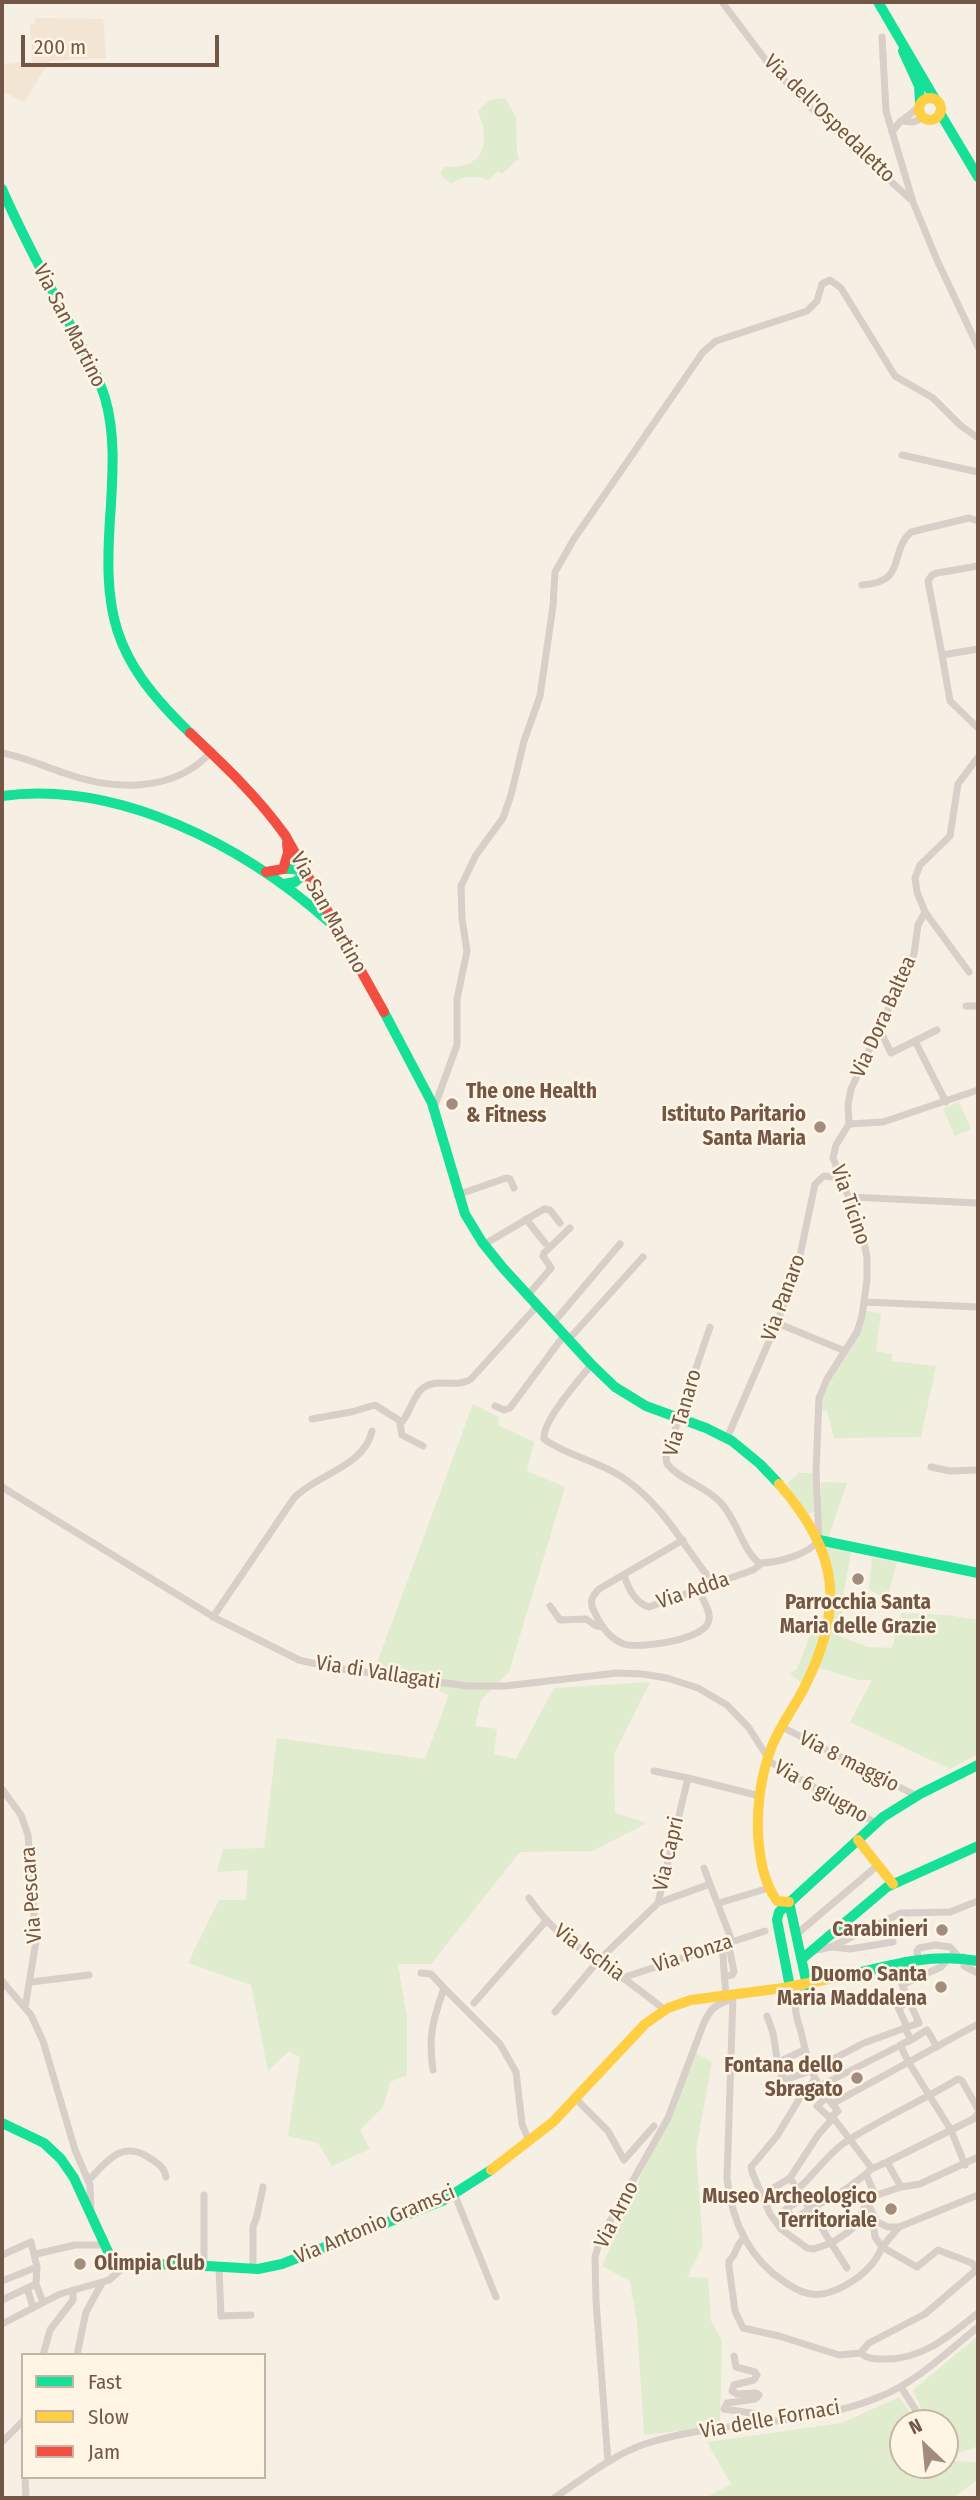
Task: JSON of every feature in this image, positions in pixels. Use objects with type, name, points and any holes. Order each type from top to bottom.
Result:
[{"type":"street","name":"Via dell'Ospedaletto","points":[[722,2],[768,63],[810,107],[913,202]]},
{"type":"street","points":[[878,2],[898,38],[919,86],[920,105],[926,119],[941,128],[978,177]]},
{"type":"street","points":[[882,37],[885,102],[913,202],[978,347]]},
{"type":"street","points":[[898,38],[941,107],[935,119],[901,121]]},
{"type":"street","points":[[892,132],[925,99],[935,99]]},
{"type":"street","points":[[940,113],[955,134],[963,154]]},
{"type":"street","name":"Via San Martino","points":[[2,189],[27,244],[92,363],[107,406],[112,467],[108,544],[112,616],[119,640],[136,672],[153,695],[240,780],[281,830],[411,1061],[444,1133],[457,1195],[467,1218],[485,1244],[537,1306],[610,1384],[628,1397],[727,1438],[783,1489],[819,1540],[830,1577],[830,1610],[817,1660],[767,1759],[760,1796],[759,1845],[769,1888]]},
{"type":"street","points":[[434,1108],[457,1045],[457,999],[467,951],[461,886],[475,855],[503,818],[511,795],[540,696],[555,572],[574,539],[704,352],[716,341],[807,311],[817,301],[822,284],[830,280],[841,288],[895,376],[928,394],[960,425],[978,438]]},
{"type":"street","points":[[902,455],[978,472]]},
{"type":"street","points":[[862,585],[873,585],[888,578],[898,562],[903,543],[911,532],[969,518],[978,521]]},
{"type":"street","points":[[978,566],[937,573],[928,581],[950,701],[978,728]]},
{"type":"street","points":[[942,655],[978,649]]},
{"type":"street","points":[[2,753],[86,780],[140,784],[177,778],[198,765],[212,751]]},
{"type":"street","points":[[969,972],[925,912],[915,884],[916,871],[925,858],[950,836],[958,784],[978,757]]},
{"type":"street","points":[[2,796],[52,793],[99,799],[171,824],[218,846],[284,884],[336,929]]},
{"type":"street","points":[[281,830],[288,853],[283,869]]},
{"type":"street","points":[[265,872],[296,869],[306,873]]},
{"type":"street","points":[[284,884],[295,881],[306,873]]},
{"type":"street","name":"Via Dora Baltea","points":[[849,1124],[848,1105],[851,1090],[914,954],[918,925],[925,912]]},
{"type":"street","points":[[966,1006],[978,1006]]},
{"type":"street","points":[[880,1030],[891,1053],[937,1030]]},
{"type":"street","points":[[915,1041],[946,1102]]},
{"type":"street","points":[[849,1124],[883,1122],[978,1090]]},
{"type":"street","name":"Via Ticino","points":[[819,1540],[819,1398],[822,1386],[855,1338],[865,1302],[867,1280],[866,1250],[859,1222],[835,1168],[833,1155],[849,1124]]},
{"type":"street","name":"Via Panaro","points":[[727,1438],[777,1323],[800,1257],[816,1182],[824,1176],[833,1177],[843,1183]]},
{"type":"street","points":[[457,1195],[505,1178],[510,1179],[514,1188]]},
{"type":"street","points":[[850,1197],[978,1203]]},
{"type":"street","points":[[485,1244],[546,1208],[560,1223]]},
{"type":"street","points":[[526,1219],[545,1243]]},
{"type":"street","points":[[528,1295],[551,1268],[543,1256],[544,1253],[570,1228]]},
{"type":"street","points":[[554,1322],[620,1244]]},
{"type":"street","points":[[495,1406],[504,1410],[510,1408],[567,1337],[643,1257]]},
{"type":"street","points":[[865,1302],[978,1307]]},
{"type":"street","points":[[394,1432],[417,1394],[436,1382],[464,1383],[471,1379],[537,1306]]},
{"type":"street","points":[[777,1323],[845,1351]]},
{"type":"street","name":"Via Tanaro","points":[[710,1327],[666,1457],[667,1464],[721,1502],[753,1557],[761,1564]]},
{"type":"street","points":[[591,1365],[545,1430],[544,1439],[628,1481],[668,1519],[714,1584]]},
{"type":"street","points":[[312,1419],[375,1405],[401,1423]]},
{"type":"street","points":[[401,1423],[402,1435],[424,1446]]},
{"type":"street","points":[[213,1617],[294,1498],[360,1454],[369,1442],[372,1431]]},
{"type":"street","points":[[931,1467],[953,1471],[978,1470]]},
{"type":"street","name":"Via di Vallagati","points":[[2,1487],[213,1617],[280,1652],[307,1662],[445,1684],[497,1687],[624,1673],[667,1678],[698,1688],[727,1705],[749,1728],[767,1759]]},
{"type":"street","name":"Via Adda","points":[[683,1540],[624,1575],[635,1597],[646,1607],[653,1607],[753,1570],[761,1564]]},
{"type":"street","points":[[761,1564],[804,1552],[819,1540],[978,1573]]},
{"type":"street","points":[[624,1575],[599,1589],[592,1597],[592,1608],[603,1627],[616,1640],[637,1646],[654,1645],[694,1635],[703,1630],[709,1621],[709,1613],[698,1590]]},
{"type":"street","points":[[550,1606],[560,1620],[587,1619],[596,1626],[603,1627]]},
{"type":"street","name":"Via 8 maggio","points":[[782,1727],[917,1796]]},
{"type":"street","name":"Via 6 giugno","points":[[767,1759],[876,1823]]},
{"type":"street","points":[[790,1987],[776,1927],[778,1913],[876,1823],[917,1796],[978,1765]]},
{"type":"street","points":[[654,1771],[760,1796]]},
{"type":"street","name":"Via Capri","points":[[658,1903],[688,1778]]},
{"type":"street","name":"Via Pescara","points":[[2,1789],[19,1811],[27,1831],[36,1936],[25,2008]]},
{"type":"street","points":[[858,1840],[893,1884]]},
{"type":"street","points":[[807,1955],[865,1904],[893,1884],[978,1846]]},
{"type":"street","points":[[798,1933],[878,1865]]},
{"type":"street","points":[[704,1868],[719,1903],[727,1942],[726,1976],[730,1996],[732,2092],[727,2179],[730,2199],[744,2238],[763,2265],[794,2289],[821,2296],[835,2292],[863,2274],[877,2259],[881,2247],[899,2227],[978,2195]]},
{"type":"street","points":[[555,2012],[598,1961],[658,1903],[710,1884]]},
{"type":"street","points":[[719,1903],[769,1888],[777,1901],[789,1902]]},
{"type":"street","name":"Via Ischia","points":[[529,1898],[546,1921],[569,1942],[665,2010]]},
{"type":"street","points":[[807,1955],[831,1947],[893,1916],[906,1913],[946,1913],[978,1901]]},
{"type":"street","points":[[762,2195],[790,2178],[818,2135],[838,2111],[810,2071],[804,2050],[795,2007],[797,1999],[804,1994],[807,1955],[789,1902]]},
{"type":"street","name":"Via Ischia","points":[[474,2003],[546,1921]]},
{"type":"street","name":"Via Ponza","points":[[622,1978],[765,1931]]},
{"type":"street","points":[[831,1947],[850,1949],[893,1942]]},
{"type":"street","points":[[957,1956],[964,1966],[978,1973]]},
{"type":"street","points":[[909,2001],[902,1985],[941,1967],[957,1956],[978,1961]]},
{"type":"street","name":"Via Antonio Gramsci","points":[[125,2266],[173,2264],[253,2269],[282,2264],[444,2200],[500,2164],[553,2122],[639,2028],[665,2010],[688,2001],[730,1996],[753,1997],[918,1960],[957,1956]]},
{"type":"street","points":[[421,1973],[430,1974],[500,2044],[516,2072],[522,2124],[529,2141]]},
{"type":"street","points":[[31,1982],[89,1975]]},
{"type":"street","points":[[2,1981],[34,2021],[43,2041],[75,2150],[88,2180],[91,2218]]},
{"type":"street","points":[[433,2070],[432,2022],[444,1988]]},
{"type":"street","name":"Via Arno","points":[[608,2462],[596,2301],[596,2257],[600,2239],[668,2118],[703,2025],[711,2011],[717,2005],[727,2003],[730,1996]]},
{"type":"street","points":[[767,2016],[773,2033],[779,2071],[785,2080],[810,2071],[864,2043],[905,2028],[911,2040]]},
{"type":"street","points":[[875,2195],[869,2170],[851,2139],[848,2139],[833,2117],[830,2118],[817,2106],[909,2063],[978,2024]]},
{"type":"street","points":[[937,2047],[928,2031],[818,2083],[801,2096],[777,2136],[751,2167],[755,2182],[770,2214],[784,2231],[807,2248],[814,2249],[832,2245],[851,2231],[860,2220],[867,2202],[875,2195],[920,2184],[978,2158]]},
{"type":"street","points":[[898,2046],[951,2130],[965,2165]]},
{"type":"street","points":[[779,2062],[804,2050]]},
{"type":"street","points":[[784,2231],[795,2223],[803,2212],[838,2194],[869,2170],[975,2118],[978,2111],[962,2081],[958,2079],[872,2124],[835,2151],[813,2177],[798,2189]]},
{"type":"street","points":[[575,2098],[608,2131],[624,2160],[653,2126]]},
{"type":"street","points":[[2,2123],[44,2143],[61,2159],[74,2178],[110,2256],[125,2266],[109,2280],[43,2302],[2,2324]]},
{"type":"street","points":[[88,2180],[110,2158],[124,2151],[136,2150],[160,2164],[166,2177]]},
{"type":"street","points":[[887,2162],[901,2187]]},
{"type":"street","points":[[790,2178],[847,2269]]},
{"type":"street","points":[[253,2269],[253,2227],[263,2187]]},
{"type":"street","points":[[454,2193],[496,2297]]},
{"type":"street","points":[[204,2195],[204,2266]]},
{"type":"street","points":[[795,2220],[786,2209],[802,2199]]},
{"type":"street","points":[[860,2353],[869,2343],[925,2314],[974,2272],[976,2267],[938,2250],[917,2267],[881,2247],[875,2237],[867,2202]]},
{"type":"street","points":[[872,2215],[881,2225],[899,2227]]},
{"type":"street","points":[[744,2238],[729,2261],[735,2311],[743,2328],[839,2355],[860,2353],[868,2358],[901,2359],[929,2350],[978,2313]]},
{"type":"street","points":[[2,2255],[31,2242],[36,2254],[36,2284],[43,2302]]},
{"type":"street","points":[[36,2254],[75,2245],[104,2245]]},
{"type":"street","points":[[2,2281],[37,2267]]},
{"type":"street","points":[[219,2267],[221,2316],[251,2315]]},
{"type":"street","points":[[77,2353],[86,2312],[102,2282]]},
{"type":"street","points":[[2,2300],[36,2284]]},
{"type":"street","points":[[27,2288],[33,2307]]},
{"type":"street","points":[[44,2353],[54,2323],[73,2300],[74,2290]]},
{"type":"street","name":"Via delle Fornaci","points":[[554,2498],[608,2462],[636,2447],[658,2440],[844,2409],[872,2400],[901,2387],[978,2327]]},
{"type":"street","points":[[734,2356],[736,2367],[757,2375],[755,2380],[734,2385],[733,2393],[759,2395],[755,2399],[726,2404],[724,2409],[758,2414],[765,2423]]},
{"type":"street","points":[[901,2387],[915,2409]]},
{"type":"street","points":[[2,2442],[21,2423]]},
{"type":"street","points":[[25,2479],[26,2498]]},
{"type":"shaded area","points":[[35,18],[103,19],[106,58],[50,61],[24,102],[2,91],[2,64],[32,62],[30,24],[35,24]]},
{"type":"green space","points":[[505,98],[516,117],[519,158],[502,174],[498,171],[489,180],[470,177],[451,184],[440,174],[444,167],[470,163],[480,154],[483,146],[483,127],[478,111],[490,100]]},
{"type":"green space","points":[[959,1102],[971,1129],[955,1136],[943,1109]]},
{"type":"green space","points":[[865,1311],[881,1313],[876,1351],[892,1354],[892,1361],[936,1366],[921,1437],[834,1438],[827,1411],[818,1409],[823,1385]]},
{"type":"green space","points":[[473,1404],[499,1417],[498,1425],[534,1442],[527,1471],[565,1487],[509,1672],[481,1700],[475,1726],[497,1729],[494,1754],[516,1759],[554,1688],[650,1682],[614,1754],[615,1813],[647,1823],[592,1851],[520,1852],[431,1964],[398,1964],[407,2018],[407,2075],[390,2082],[383,2107],[360,2130],[370,2149],[332,2166],[318,2143],[288,2136],[300,2057],[289,2051],[268,2071],[251,1985],[188,1963],[219,1900],[246,1900],[248,1870],[217,1872],[223,1849],[264,1848],[277,1738],[425,1759],[449,1695],[377,1663]]},
{"type":"green space","points":[[798,1473],[814,1473],[816,1511],[808,1514],[787,1484]]},
{"type":"green space","points":[[821,1482],[847,1483],[828,1538],[851,1552],[843,1596],[841,1637],[868,1647],[892,1648],[901,1613],[948,1615],[978,1620],[978,1754],[950,1769],[850,1722],[872,1680],[859,1680],[817,1667],[833,1583],[821,1536]]},
{"type":"green space","points":[[872,1558],[897,1562],[887,1599],[869,1589]]},
{"type":"green space","points":[[816,1620],[823,1625],[816,1658],[803,1684],[790,1674],[797,1669]]},
{"type":"green space","points":[[694,2052],[712,2062],[696,2150],[703,2245],[687,2277],[708,2278],[711,2321],[722,2341],[720,2426],[644,2435],[637,2323],[630,2281],[602,2266]]},
{"type":"green space","points":[[978,2336],[978,2446],[959,2453],[959,2409],[922,2409],[913,2390]]},
{"type":"green space","points":[[899,2397],[908,2409],[889,2409],[889,2479],[959,2479],[959,2461],[978,2462],[978,2479],[953,2498],[705,2498],[731,2484],[707,2442],[842,2423]]},
{"type":"traffic: fast","points":[[878,2],[935,99]]},
{"type":"traffic: fast","points":[[903,51],[919,86],[920,103]]},
{"type":"traffic: fast","points":[[940,113],[978,177]]},
{"type":"traffic: fast","points":[[2,189],[105,398],[112,451],[109,574],[111,603],[117,630],[127,655],[142,680],[190,733]]},
{"type":"traffic: fast","points":[[2,796],[46,794],[90,798],[177,824],[219,844],[258,868],[295,893],[328,921]]},
{"type":"traffic: fast","points":[[283,869],[306,873],[295,882],[284,884]]},
{"type":"traffic: fast","points":[[384,1012],[432,1103],[465,1214],[482,1242],[503,1268],[615,1387],[646,1406],[706,1428],[732,1441],[779,1484]]},
{"type":"traffic: fast","points":[[819,1540],[978,1573]]},
{"type":"traffic: fast","points":[[790,1987],[777,1920],[779,1912],[883,1817],[920,1794],[978,1765]]},
{"type":"traffic: fast","points":[[803,1958],[887,1887],[978,1846]]},
{"type":"traffic: fast","points":[[789,1902],[807,1985]]},
{"type":"traffic: fast","points":[[849,1975],[929,1959],[978,1961]]},
{"type":"traffic: fast","points":[[2,2123],[44,2143],[61,2159],[74,2178],[110,2256],[125,2266],[173,2264],[258,2269],[282,2264],[444,2200],[491,2170]]},
{"type":"traffic: slow","points":[[930,98],[938,101],[941,109],[938,117],[930,120],[922,117],[919,109],[922,101],[930,98]]},
{"type":"traffic: slow","points":[[779,1484],[814,1534],[830,1582],[826,1633],[803,1690],[772,1746],[765,1767],[758,1812],[760,1853],[768,1886],[777,1901],[789,1902]]},
{"type":"traffic: slow","points":[[858,1840],[893,1884]]},
{"type":"traffic: slow","points":[[491,2170],[553,2122],[645,2024],[668,2008],[691,2000],[783,1988],[849,1975]]},
{"type":"traffic: jam","points":[[190,733],[252,794],[285,835],[384,1012]]},
{"type":"traffic: jam","points":[[266,872],[283,869],[288,853],[287,843]]},
{"type":"place","name":"The one Health & Fitness","points":[[452,1104]]},
{"type":"place","name":"Istituto Paritario Santa Maria","points":[[820,1127]]},
{"type":"place","name":"Parrocchia Santa Maria delle Grazie","points":[[858,1579]]},
{"type":"place","name":"Carabinieri","points":[[942,1930]]},
{"type":"place","name":"Duomo Santa Maria Maddalena","points":[[941,1987]]},
{"type":"place","name":"Fontana dello Sbragato","points":[[857,2078]]},
{"type":"place","name":"Museo Archeologico Territoriale","points":[[891,2209]]},
{"type":"place","name":"Olimpia Club","points":[[80,2264]]}]
